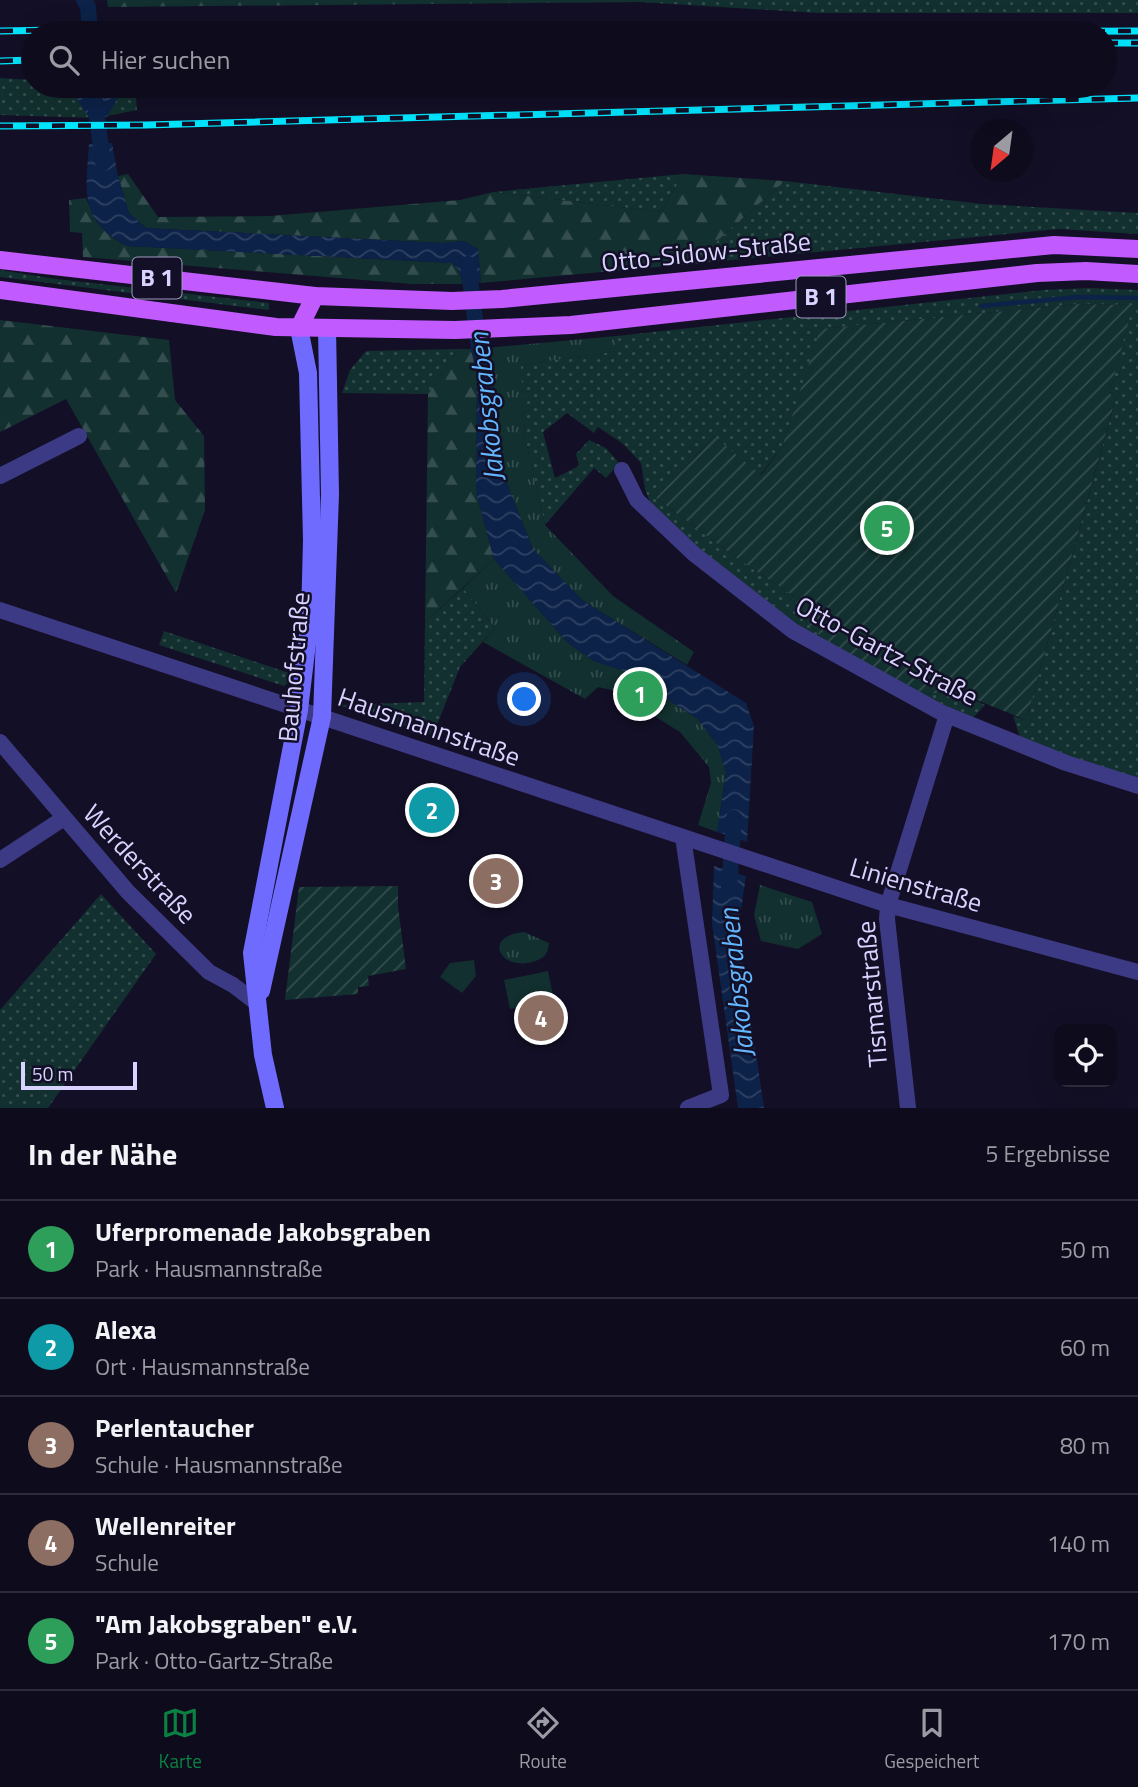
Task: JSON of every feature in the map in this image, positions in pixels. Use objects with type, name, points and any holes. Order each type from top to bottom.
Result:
[{"type":"main road","name":"Otto-Sidow-Straße","points":[[315,296],[452,301],[502,299],[1054,245],[1138,249]]},
{"type":"main road","name":"B 1","points":[[0,260],[315,296]]},
{"type":"main road","name":"B 1","points":[[0,290],[299,328],[455,330],[505,329],[639,317],[1037,273],[1086,271],[1138,274]]},
{"type":"main road","points":[[299,328],[315,296]]},
{"type":"main road","points":[[315,296],[327,328]]},
{"type":"street","name":"Bauhofstraße","points":[[275,1108],[263,1055],[252,953],[299,710],[310,618],[312,540],[308,373],[299,328]]},
{"type":"street","name":"Bauhofstraße","points":[[258,1004],[322,717],[330,494],[327,328]]},
{"type":"street","points":[[0,476],[79,436]]},
{"type":"street","name":"Otto-Gartz-Straße","points":[[622,470],[637,500],[694,554],[780,622],[895,689],[947,715],[1066,763],[1138,786]]},
{"type":"street","name":"Hausmannstraße","points":[[0,610],[682,837]]},
{"type":"street","name":"Tismarstraße","points":[[908,1108],[887,919],[888,905],[947,715]]},
{"type":"street","name":"Werderstraße","points":[[0,742],[128,892],[209,972],[233,985],[258,1004]]},
{"type":"street","points":[[0,860],[64,818]]},
{"type":"street","points":[[682,837],[721,1095],[688,1108]]},
{"type":"street","name":"Linienstraße","points":[[682,837],[888,905],[1138,972]]},
{"type":"green space","points":[[107,0],[639,0],[639,2],[108,7]]},
{"type":"green space","points":[[639,0],[1138,0],[1138,13],[818,13]]},
{"type":"green space","points":[[0,78],[21,79],[21,98],[136,98],[137,110],[97,118],[0,115]]},
{"type":"green space","points":[[128,174],[158,217],[270,216],[460,200],[493,192],[662,212],[683,174],[785,181],[691,264],[481,283],[478,249],[464,241],[442,243],[146,228],[129,213],[118,176]]},
{"type":"green space","points":[[683,174],[662,212],[493,192]]},
{"type":"green space","points":[[785,181],[982,204],[1138,213],[1138,234],[1059,229],[691,264]]},
{"type":"green space","points":[[86,198],[101,227],[111,237],[127,246],[452,263],[458,269],[463,284],[412,284],[83,257],[82,233],[70,232],[69,200]]},
{"type":"green space","points":[[0,270],[56,279],[269,303],[269,310],[0,277]]},
{"type":"green space","points":[[1043,290],[1138,290],[1138,779],[1098,767],[1020,737],[1013,716],[1026,720],[1116,398],[1109,395],[1132,305],[1077,304],[821,329],[782,447],[760,475],[714,436],[656,498],[735,557],[792,595],[802,618],[827,642],[922,694],[957,692],[985,705],[971,720],[899,686],[831,649],[790,622],[698,549],[651,505],[645,489],[641,463],[622,443],[598,427],[594,433],[567,413],[543,432],[555,478],[579,466],[576,454],[589,440],[606,448],[619,463],[606,478],[594,468],[545,525],[525,437],[520,365],[616,351],[616,336]]},
{"type":"green space","points":[[1077,304],[1133,305],[1109,395],[1116,397],[1026,720],[957,692],[922,694],[827,642],[802,618],[792,595],[735,557],[656,498],[714,436],[761,475],[782,447],[820,329]]},
{"type":"green space","points":[[0,320],[169,340],[175,400],[204,436],[205,510],[176,593],[66,399],[0,432]]},
{"type":"green space","points":[[616,336],[617,351],[521,365],[525,437],[545,525],[613,596],[694,652],[687,665],[582,600],[533,549],[504,476],[492,375],[486,348]]},
{"type":"green space","points":[[458,349],[428,394],[342,393],[350,370],[366,351]]},
{"type":"green space","points":[[458,349],[471,349],[477,363],[476,492],[494,559],[425,622],[428,394]]},
{"type":"green space","points":[[494,559],[568,643],[594,661],[624,671],[698,719],[718,746],[726,773],[717,832],[698,825],[711,783],[709,767],[680,732],[612,690],[598,687],[585,699],[483,642],[495,628],[463,588]]},
{"type":"green space","points":[[463,588],[495,628],[460,667],[433,735],[338,705],[424,702],[425,622]]},
{"type":"green space","points":[[164,631],[289,673],[288,683],[284,686],[159,645]]},
{"type":"green space","points":[[760,885],[812,902],[822,934],[798,949],[761,941],[754,915]]},
{"type":"green space","points":[[398,886],[406,969],[368,976],[369,986],[358,987],[358,994],[285,1000],[299,887]]},
{"type":"green space","points":[[101,894],[156,954],[48,1108],[0,1108],[0,1010]]},
{"type":"green space","points":[[524,932],[549,943],[545,956],[536,961],[521,963],[504,958],[500,952],[503,940]]},
{"type":"green space","points":[[474,960],[476,976],[462,993],[440,977],[450,963]]},
{"type":"green space","points":[[548,971],[554,1000],[510,1009],[504,980]]},
{"type":"water","points":[[118,98],[107,117],[89,118],[77,99]]},
{"type":"water","name":"Jakobsgraben","points":[[112,143],[129,213],[146,228],[442,243],[464,241],[478,249],[481,283],[463,284],[458,269],[452,263],[127,246],[100,226],[88,203],[89,144]]},
{"type":"water","points":[[486,348],[492,375],[504,476],[533,549],[582,600],[746,703],[754,726],[747,842],[717,832],[726,773],[718,746],[698,719],[624,671],[594,661],[568,643],[494,559],[476,492],[477,363],[471,349]]},
{"type":"water","points":[[714,866],[746,876],[738,930],[764,1108],[738,1108],[712,923]]},
{"type":"waterway","name":"Jakobsgraben","points":[[84,0],[88,7],[89,21]]},
{"type":"waterway","name":"Jakobsgraben","points":[[95,98],[103,163]]},
{"type":"waterway","name":"Jakobsgraben","points":[[468,264],[484,370]]},
{"type":"waterway","points":[[981,306],[1079,297],[1138,298]]},
{"type":"waterway","name":"Jakobsgraben","points":[[729,890],[734,818]]},
{"type":"railway","points":[[0,31],[21,31]]},
{"type":"railway","points":[[1117,31],[1138,31]]},
{"type":"railway","points":[[1117,43],[1138,43]]},
{"type":"railway","points":[[0,61],[21,60]]},
{"type":"railway","points":[[0,126],[146,125],[1138,98]]},
{"type":"place","name":"\"Am Jakobsgraben\" e.V.","points":[[887,528]]},
{"type":"place","name":"Uferpromenade Jakobsgraben","points":[[640,694]]},
{"type":"place","name":"Alexa","points":[[432,810]]},
{"type":"place","name":"Perlentaucher","points":[[496,881]]},
{"type":"place","name":"Wellenreiter","points":[[541,1018]]}]
